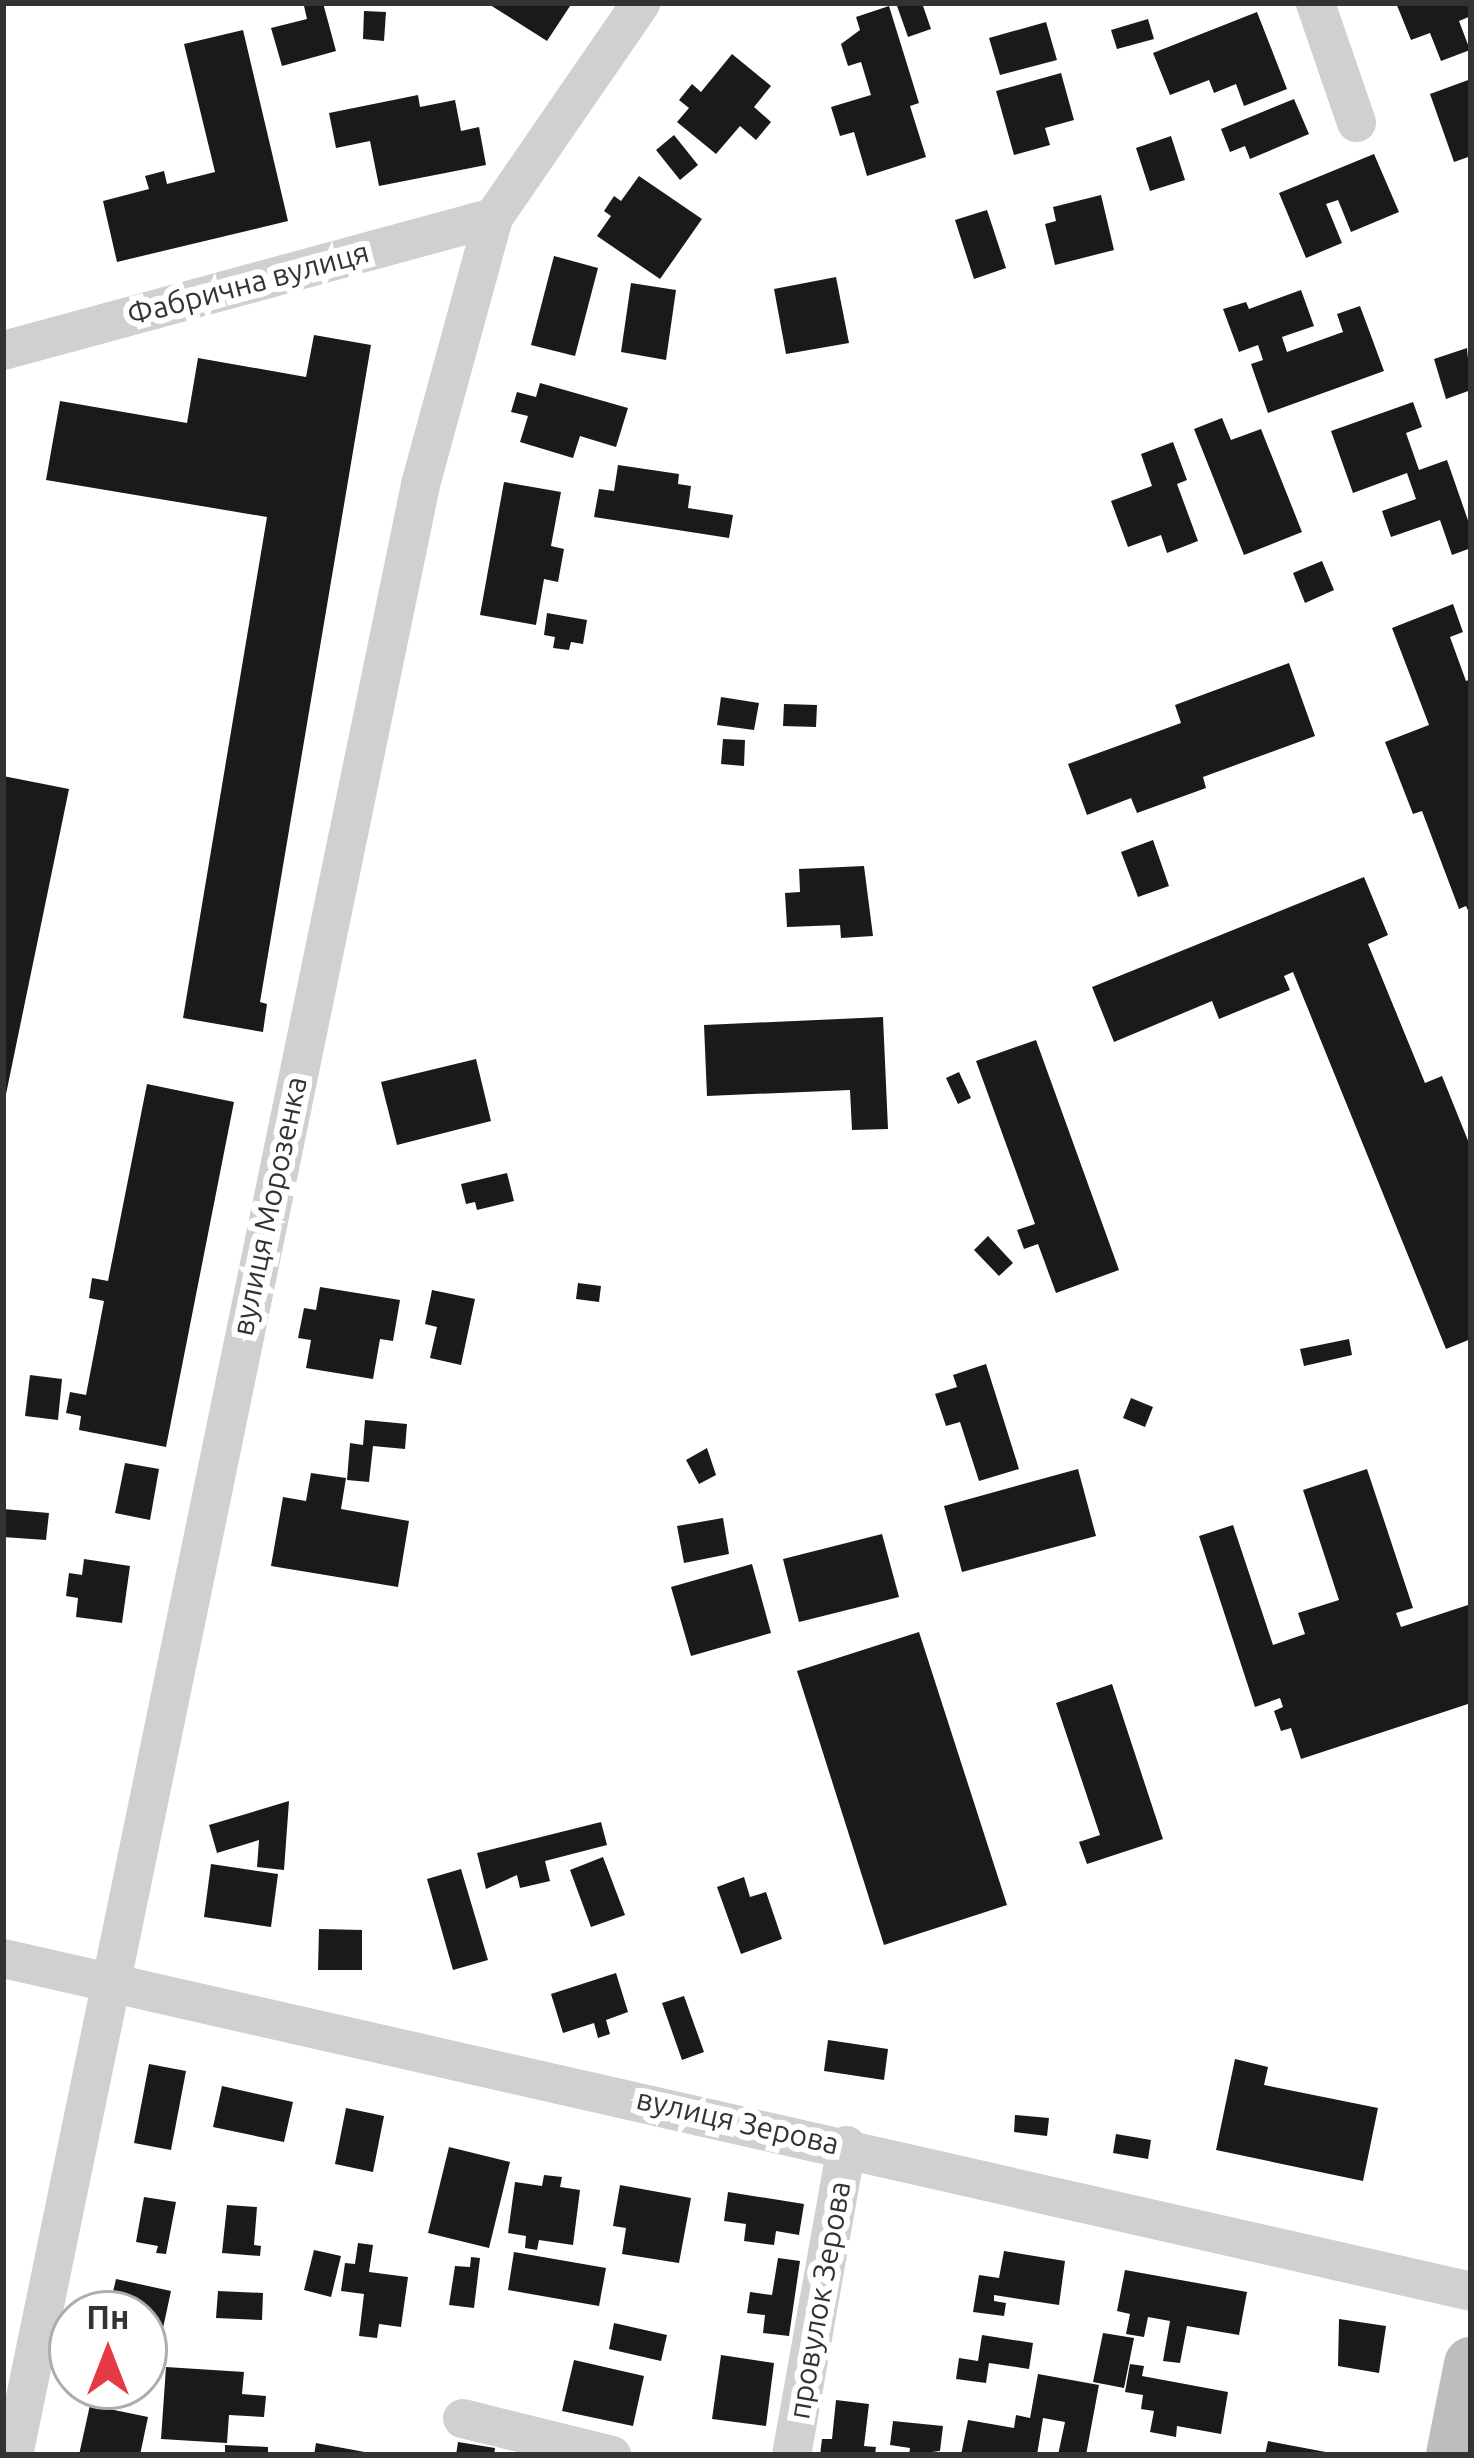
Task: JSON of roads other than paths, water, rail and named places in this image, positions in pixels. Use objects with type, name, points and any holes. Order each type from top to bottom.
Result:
[{"type":"main road","points":[[1453,2455],[1471,2364]]},
{"type":"street","name":"вулиця Морозенка","points":[[13,2455],[106,1981],[420,484],[493,217],[640,3]]},
{"type":"street","points":[[1315,3],[1356,122]]},
{"type":"street","name":"Фабрична вулиця","points":[[3,350],[493,217]]},
{"type":"street","name":"вулиця Зерова","points":[[3,1958],[847,2145],[1471,2291]]},
{"type":"street","name":"провулок Зерова","points":[[791,2455],[847,2145]]},
{"type":"street","points":[[462,2418],[612,2455]]}]
